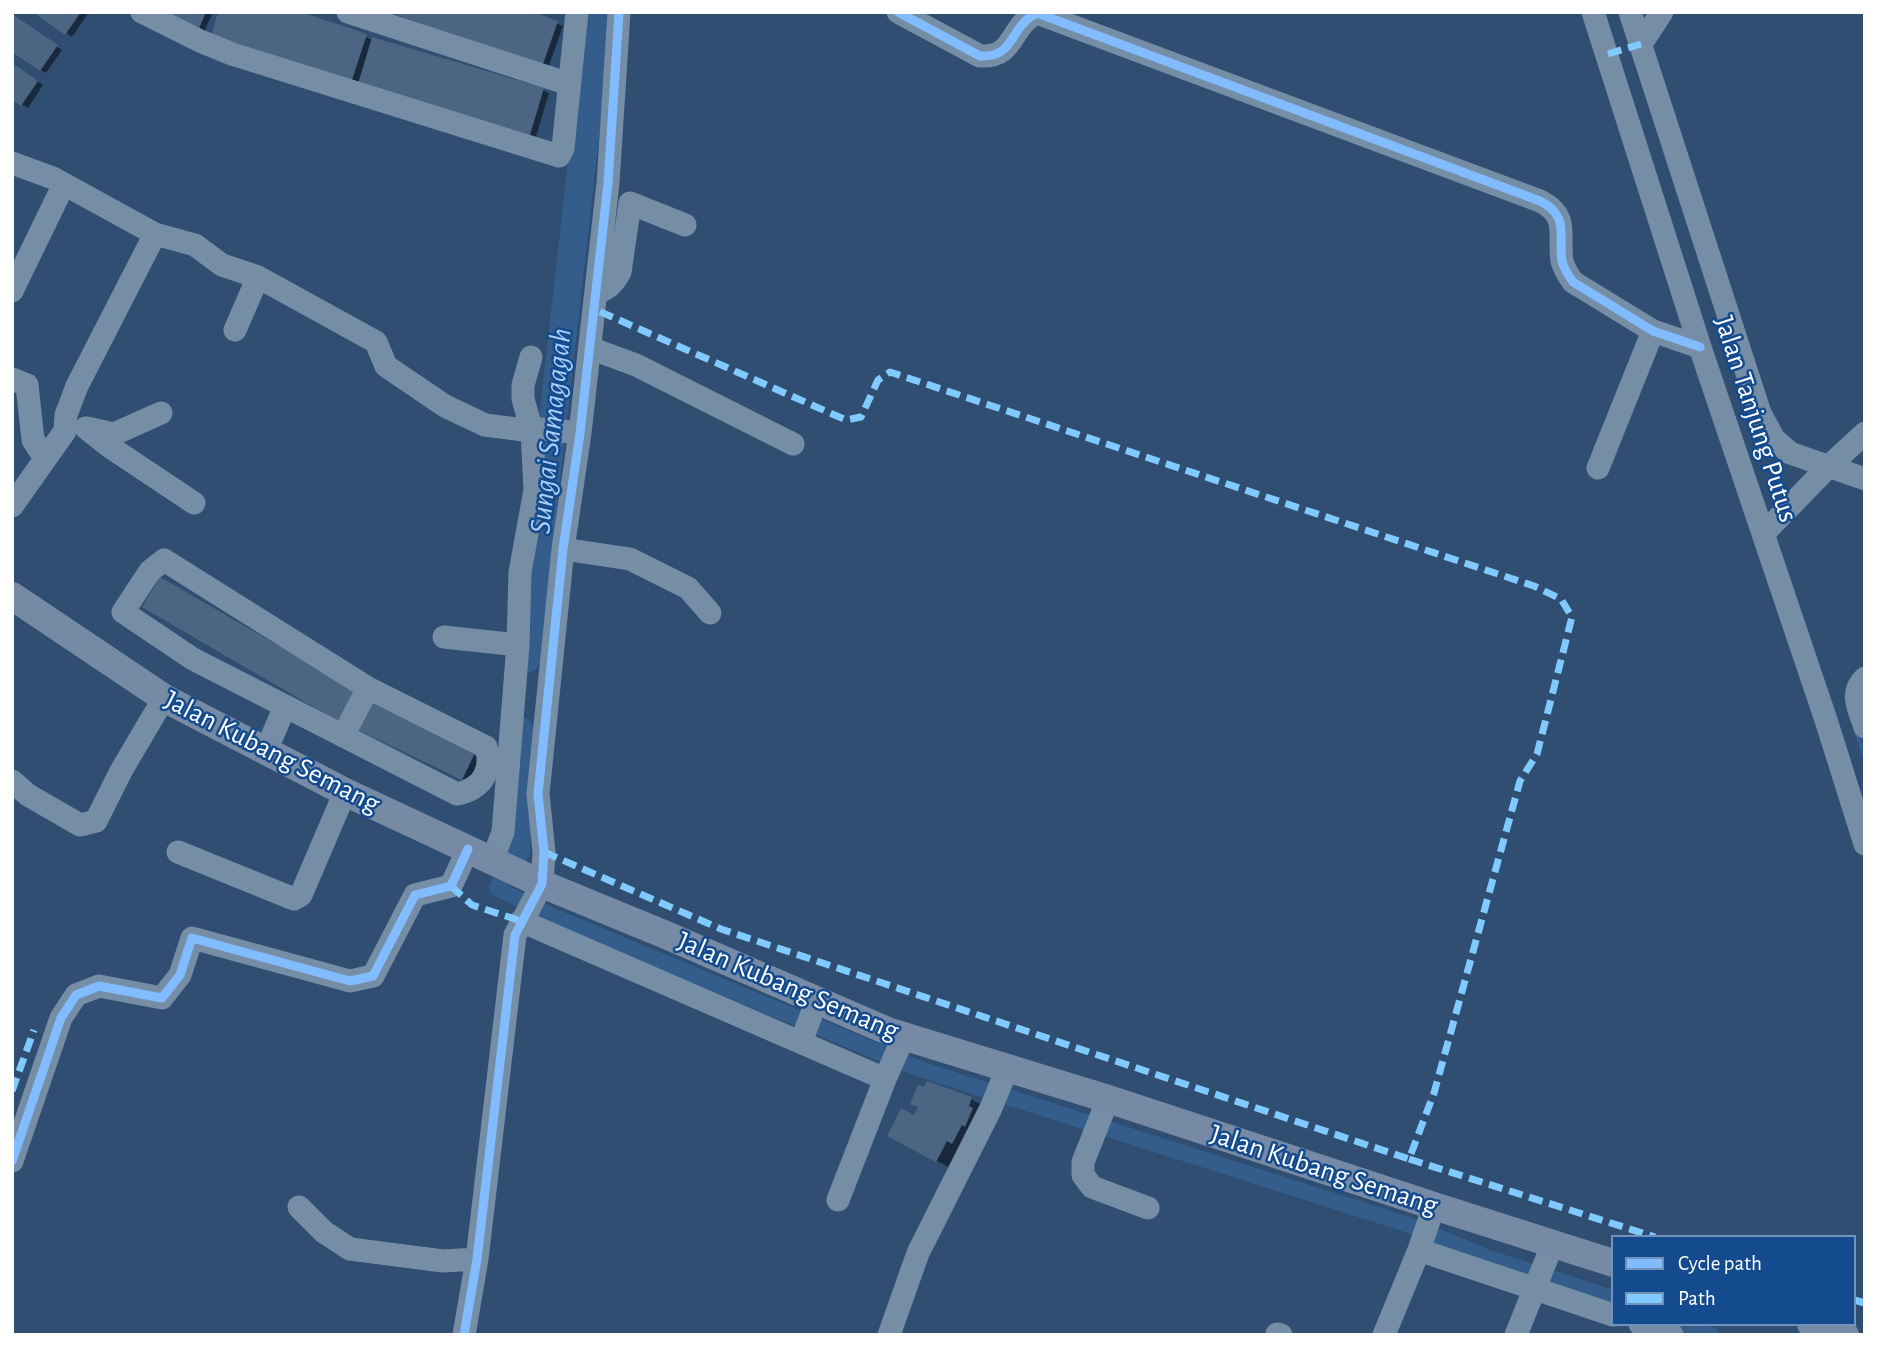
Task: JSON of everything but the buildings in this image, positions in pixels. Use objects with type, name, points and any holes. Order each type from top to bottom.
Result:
[{"type":"main road","name":"Jalan Kubang Semang","points":[[12,596],[164,698],[345,792],[480,855],[532,902],[808,1024],[904,1036],[1100,1119],[1425,1232],[1553,1243],[1611,1262]]},
{"type":"street","points":[[142,12],[232,54],[559,156],[563,148],[577,12]]},
{"type":"street","points":[[348,12],[569,84]]},
{"type":"street","points":[[464,1335],[477,1259],[515,935],[532,902],[544,852],[538,794],[575,432],[590,348],[608,183],[619,12]]},
{"type":"street","points":[[898,12],[980,56],[994,57],[1006,49],[1027,17],[1037,13],[1540,201],[1549,206],[1562,224],[1562,260],[1564,269],[1573,282],[1653,331],[1700,347]]},
{"type":"street","name":"Jalan Tanjung Putus","points":[[1593,12],[1700,347],[1865,844]]},
{"type":"street","points":[[1630,12],[1760,413],[1774,439],[1790,453],[1865,478]]},
{"type":"street","points":[[1641,44],[1662,12]]},
{"type":"street","points":[[12,163],[53,178],[155,233],[195,245],[222,265],[258,277],[376,342],[386,366],[445,406],[485,425],[575,432]]},
{"type":"street","points":[[12,291],[64,184]]},
{"type":"street","points":[[596,293],[605,290],[620,272],[630,202],[685,225]]},
{"type":"street","points":[[12,506],[65,431],[66,415],[77,386],[155,233]]},
{"type":"street","points":[[235,330],[258,277]]},
{"type":"street","points":[[1598,468],[1653,331]]},
{"type":"street","points":[[590,348],[636,365],[793,444]]},
{"type":"street","points":[[12,1161],[61,1018],[76,995],[99,986],[163,998],[180,975],[192,937],[350,981],[373,976],[415,895],[452,886],[503,832],[518,645],[520,572],[535,490],[537,430],[523,400],[523,385],[531,357]]},
{"type":"street","points":[[12,379],[27,385],[33,440],[45,458]]},
{"type":"street","points":[[86,428],[114,434],[162,414]]},
{"type":"street","points":[[66,415],[194,503]]},
{"type":"street","points":[[1763,534],[1865,433]]},
{"type":"street","points":[[563,549],[630,559],[688,589],[710,613]]},
{"type":"street","name":"Jalan Kubang Semang","points":[[163,560],[369,688],[486,747],[490,761],[483,781],[469,792],[457,794],[193,659],[124,612],[150,571],[163,560]]},
{"type":"street","points":[[444,637],[518,645]]},
{"type":"street","points":[[343,736],[369,688]]},
{"type":"street","points":[[1826,720],[1861,692]]},
{"type":"street","points":[[1861,692],[1865,727]]},
{"type":"street","points":[[12,781],[28,795],[80,825],[96,821],[121,771],[164,698]]},
{"type":"street","points":[[266,751],[285,706]]},
{"type":"street","points":[[178,852],[294,899],[302,895],[345,792]]},
{"type":"street","points":[[532,902],[808,1024],[885,1079]]},
{"type":"street","points":[[838,1200],[904,1036]]},
{"type":"street","points":[[889,1335],[918,1253],[991,1108],[1003,1078]]},
{"type":"street","points":[[1100,1119],[1083,1162],[1083,1175],[1093,1188],[1148,1208]]},
{"type":"street","points":[[299,1207],[324,1232],[350,1249],[443,1261],[477,1259]]},
{"type":"street","points":[[1384,1335],[1425,1232],[1611,1314]]},
{"type":"street","points":[[1516,1335],[1553,1243]]},
{"type":"street","points":[[1647,1326],[1672,1335]]},
{"type":"waterway","name":"Sungai Samagagah","points":[[526,659],[599,12]]},
{"type":"waterway","name":"Sungai Samagagah","points":[[516,851],[520,731]]},
{"type":"waterway","points":[[1856,732],[1865,757]]},
{"type":"waterway","points":[[501,880],[497,888],[543,912],[883,1054]]},
{"type":"waterway","points":[[900,1061],[1406,1224],[1486,1257],[1611,1297]]},
{"type":"waterway","points":[[1686,1326],[1711,1335]]},
{"type":"marked path","points":[[1608,54],[1641,44]]},
{"type":"marked path","points":[[544,852],[721,929],[1409,1159],[1434,1093],[1520,781],[1537,754],[1572,617],[1561,599],[1534,586],[890,372],[878,380],[861,417],[846,420],[594,309]]},
{"type":"marked path","points":[[451,886],[472,905],[521,921]]},
{"type":"marked path","points":[[12,1091],[34,1030]]},
{"type":"marked path","points":[[1409,1159],[1649,1235]]},
{"type":"marked path","points":[[1856,1301],[1865,1303]]},
{"type":"cycle path","points":[[464,1335],[477,1259],[515,935],[542,884],[544,852],[538,794],[563,549],[580,433],[608,183],[619,12]]},
{"type":"cycle path","points":[[898,12],[980,56],[1000,52],[1021,25],[1037,13],[1540,201],[1556,213],[1559,220],[1562,261],[1573,282],[1653,331],[1700,347]]},
{"type":"cycle path","points":[[12,1161],[61,1018],[76,995],[99,986],[162,998],[180,975],[192,938],[350,981],[373,976],[415,895],[451,886],[468,849]]}]
